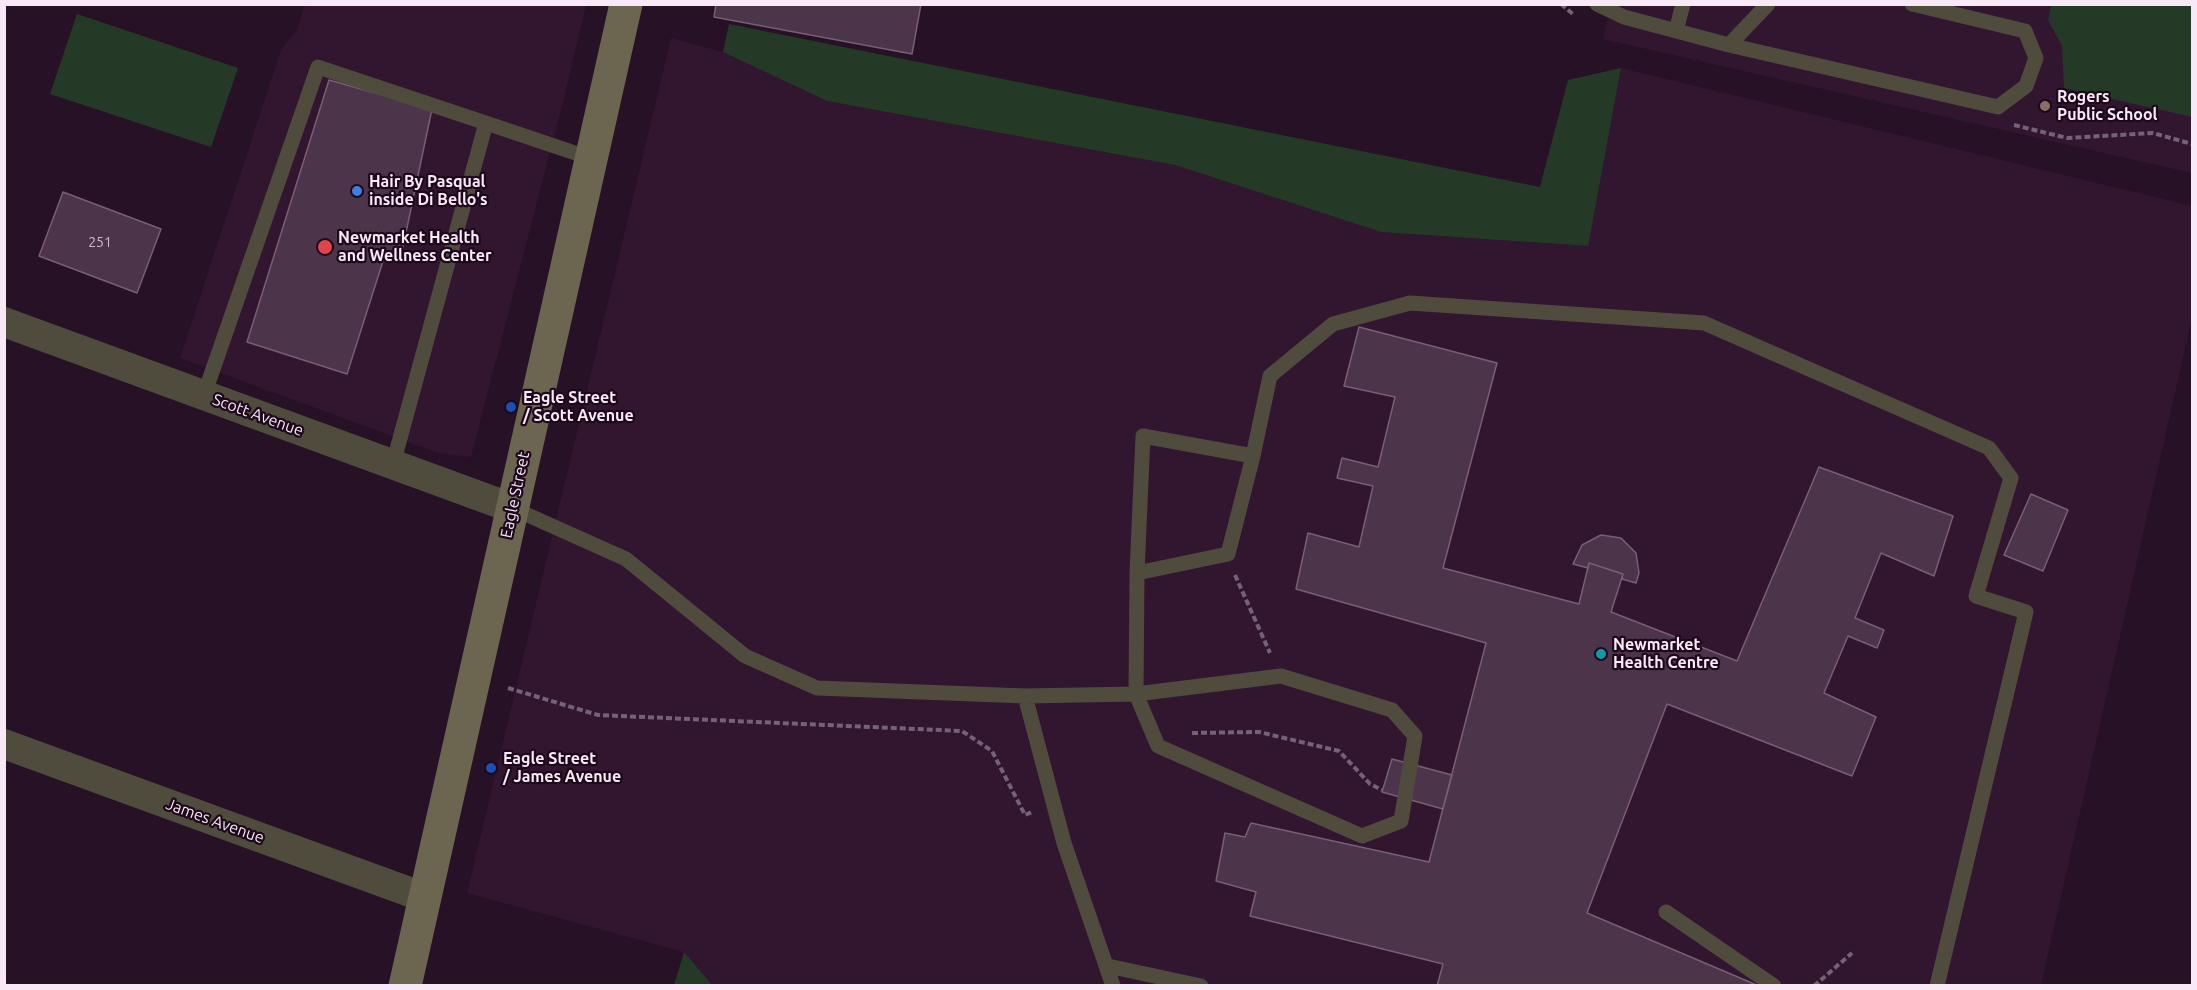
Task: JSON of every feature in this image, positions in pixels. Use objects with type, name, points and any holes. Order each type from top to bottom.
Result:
[{"type":"main road","name":"Eagle Street","points":[[405,986],[626,4]]},
{"type":"street","name":"Scott Avenue","points":[[4,322],[512,508]]},
{"type":"street","name":"James Avenue","points":[[4,744],[426,898]]},
{"type":"lane","points":[[1597,4],[1624,18],[1729,45],[1998,107],[2026,86],[2036,58],[2025,32],[1912,4]]},
{"type":"lane","points":[[1676,31],[1683,4]]},
{"type":"lane","points":[[1729,45],[1768,4]]},
{"type":"lane","points":[[204,394],[318,67],[590,158]]},
{"type":"lane","points":[[393,464],[486,123]]},
{"type":"lane","points":[[1137,573],[1227,554],[1253,456],[1270,376],[1334,324],[1410,303],[1704,323],[1989,448],[2011,478],[1976,596],[2026,612],[1937,986]]},
{"type":"lane","points":[[512,508],[626,560],[745,656],[817,688],[1025,696],[1136,694],[1281,676],[1392,710],[1415,736],[1401,821],[1362,836],[1158,746],[1136,694],[1137,573],[1143,436],[1253,456]]},
{"type":"lane","points":[[1025,696],[1064,843],[1113,986]]},
{"type":"lane","points":[[1666,912],[1774,986]]},
{"type":"lane","points":[[1108,966],[1201,986]]},
{"type":"path","points":[[1227,554],[1281,676]]},
{"type":"path","points":[[508,688],[598,715],[962,731],[992,751],[1025,814],[1055,804]]},
{"type":"path","points":[[1153,733],[1259,732],[1339,751],[1370,784],[1404,801]]},
{"type":"path","points":[[1814,986],[1852,953]]},
{"type":"shaded area","points":[[305,5],[586,5],[471,457],[438,453],[180,358],[281,50],[298,28]]},
{"type":"shaded area","name":"Rogers Public School","points":[[1611,5],[2192,5],[2192,173],[1603,39]]},
{"type":"shaded area","name":"Newmarket Health Centre","points":[[671,38],[723,52],[827,101],[1175,165],[1381,232],[1587,246],[1621,68],[2192,206],[2192,318],[2041,985],[711,985],[684,952],[467,893]]},
{"type":"green space","points":[[2051,5],[2192,5],[2192,117],[2064,88],[2062,46],[2048,20]]},
{"type":"green space","points":[[77,14],[238,68],[211,147],[50,94]]},
{"type":"green space","points":[[729,24],[1540,187],[1568,80],[1621,68],[1588,246],[1381,232],[1175,165],[827,101],[723,52]]},
{"type":"green space","points":[[684,952],[712,985],[674,985]]},
{"type":"building","points":[[716,4],[921,4],[912,54],[714,17]]},
{"type":"building","points":[[329,80],[432,109],[400,261],[384,258],[347,374],[247,342]]},
{"type":"building","points":[[63,192],[161,229],[137,293],[39,256]]},
{"type":"building","name":"Newmarket Health Centre","points":[[1359,327],[1497,363],[1443,568],[1579,604],[1589,563],[1623,574],[1611,612],[1737,661],[1819,467],[1953,516],[1934,576],[1881,553],[1855,618],[1884,630],[1877,648],[1848,636],[1824,693],[1876,717],[1852,776],[1667,704],[1587,913],[1759,986],[1437,986],[1443,964],[1250,916],[1256,892],[1216,881],[1225,833],[1245,837],[1251,823],[1429,862],[1486,643],[1296,589],[1308,533],[1359,547],[1373,486],[1337,478],[1342,458],[1378,467],[1395,397],[1344,386]]},
{"type":"building","points":[[2031,494],[2068,510],[2043,571],[2004,555]]},
{"type":"building","points":[[1601,535],[1621,538],[1636,553],[1639,573],[1636,583],[1622,579],[1623,574],[1589,563],[1588,568],[1573,564],[1582,545]]},
{"type":"building","points":[[1392,759],[1452,775],[1443,809],[1382,792]]},
{"type":"place","name":"Rogers Public School","points":[[2045,106]]},
{"type":"place","name":"Hair By Pasqual inside Di Bello's","points":[[357,191]]},
{"type":"place","name":"Newmarket Health and Wellness Center","points":[[325,247]]},
{"type":"place","name":"Eagle Street / Scott Avenue","points":[[511,407]]},
{"type":"place","name":"Newmarket Health Centre","points":[[1601,654]]},
{"type":"place","name":"Eagle Street / James Avenue","points":[[491,768]]}]
